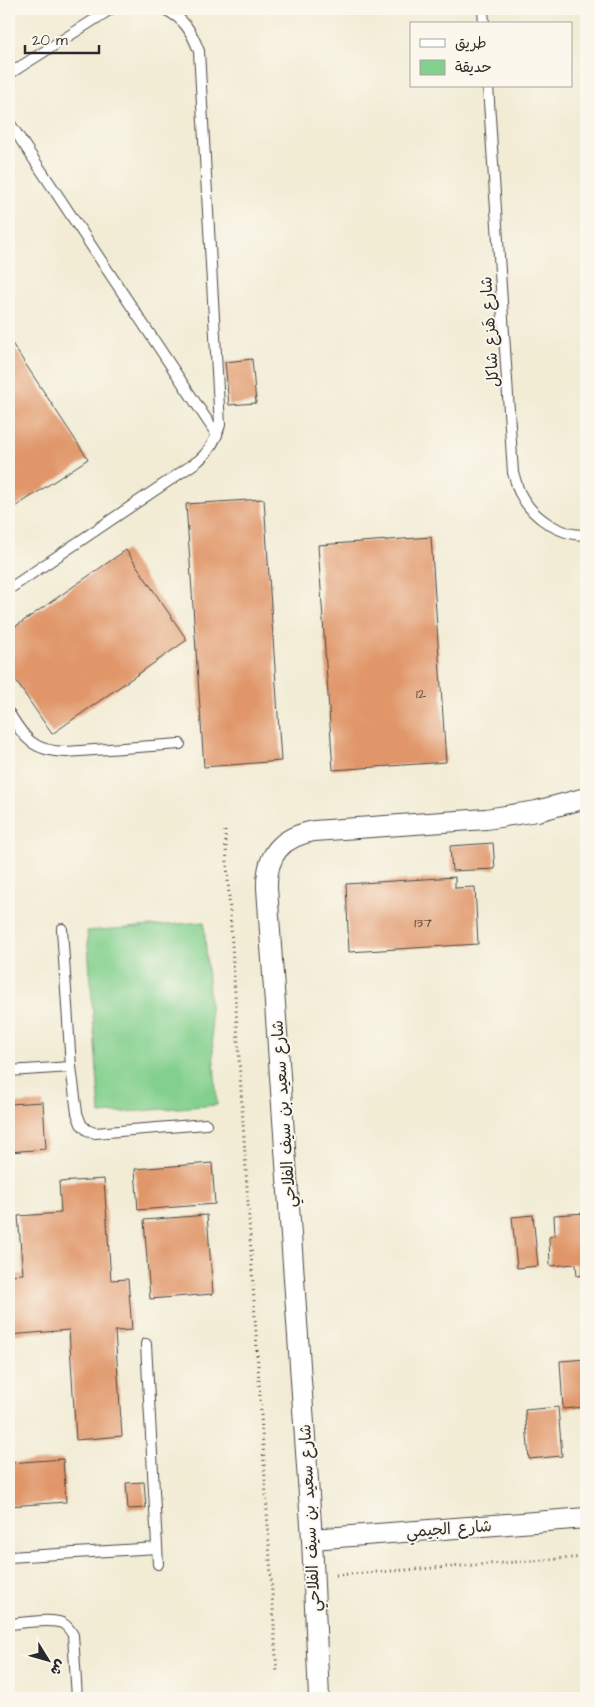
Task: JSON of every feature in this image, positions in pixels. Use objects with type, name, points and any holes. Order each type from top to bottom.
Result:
[{"type":"street","name":"شارع سعيد بن سيف الفلاحي","points":[[319,1698],[312,1539],[268,888],[269,864],[276,851],[286,840],[299,834],[314,831],[486,819],[537,811],[586,798]]},
{"type":"street","name":"شارع الجيمي","points":[[312,1539],[586,1518]]},
{"type":"lane","points":[[9,74],[112,9]]},
{"type":"lane","points":[[9,589],[198,461],[210,450],[218,435],[220,419],[199,51],[191,31],[176,15],[164,9]]},
{"type":"lane","points":[[483,9],[484,22]]},
{"type":"lane","name":"شارع هَزع شاكل","points":[[488,88],[513,473],[521,496],[536,515],[556,528],[579,535],[586,535]]},
{"type":"lane","points":[[9,122],[218,435]]},
{"type":"lane","points":[[9,713],[23,736],[42,748],[54,752],[180,744]]},
{"type":"lane","points":[[62,929],[71,1067],[77,1114],[81,1124],[87,1130],[95,1133],[206,1124]]},
{"type":"lane","points":[[9,1071],[71,1067]]},
{"type":"lane","points":[[146,1344],[158,1564]]},
{"type":"lane","points":[[9,1557],[157,1548]]},
{"type":"lane","points":[[9,1624],[55,1621],[63,1623],[69,1628],[73,1635],[77,1698]]},
{"type":"path","points":[[226,831],[277,1673]]},
{"type":"path","points":[[333,1575],[586,1557]]},
{"type":"green space","points":[[204,922],[217,1105],[100,1114],[87,931]]},
{"type":"building","points":[[9,339],[88,459],[9,511]]},
{"type":"building","points":[[252,359],[256,403],[229,405],[225,362]]},
{"type":"building","points":[[264,499],[281,761],[204,767],[186,504]]},
{"type":"building","points":[[431,537],[446,762],[333,770],[318,545]]},
{"type":"building","points":[[126,550],[187,640],[52,734],[9,671],[9,631]]},
{"type":"building","points":[[493,843],[495,869],[452,871],[450,846]]},
{"type":"building","points":[[455,877],[455,888],[475,887],[478,944],[349,952],[346,884]]},
{"type":"building","points":[[43,1102],[46,1149],[9,1152],[9,1104]]},
{"type":"building","points":[[212,1163],[215,1204],[138,1210],[135,1169]]},
{"type":"building","points":[[104,1179],[111,1280],[128,1279],[132,1330],[115,1331],[122,1436],[76,1440],[69,1330],[9,1335],[9,1275],[23,1274],[18,1216],[61,1213],[59,1182]]},
{"type":"building","points":[[586,1213],[586,1275],[577,1276],[576,1264],[550,1266],[549,1237],[555,1236],[554,1215]]},
{"type":"building","points":[[207,1215],[213,1294],[150,1299],[144,1220]]},
{"type":"building","points":[[533,1215],[538,1266],[517,1268],[512,1217]]},
{"type":"building","points":[[586,1359],[586,1407],[563,1409],[560,1361]]},
{"type":"building","points":[[558,1407],[562,1456],[529,1459],[525,1410]]},
{"type":"building","points":[[63,1459],[66,1502],[9,1506],[9,1463]]},
{"type":"building","points":[[144,1482],[146,1508],[128,1509],[126,1483]]}]
